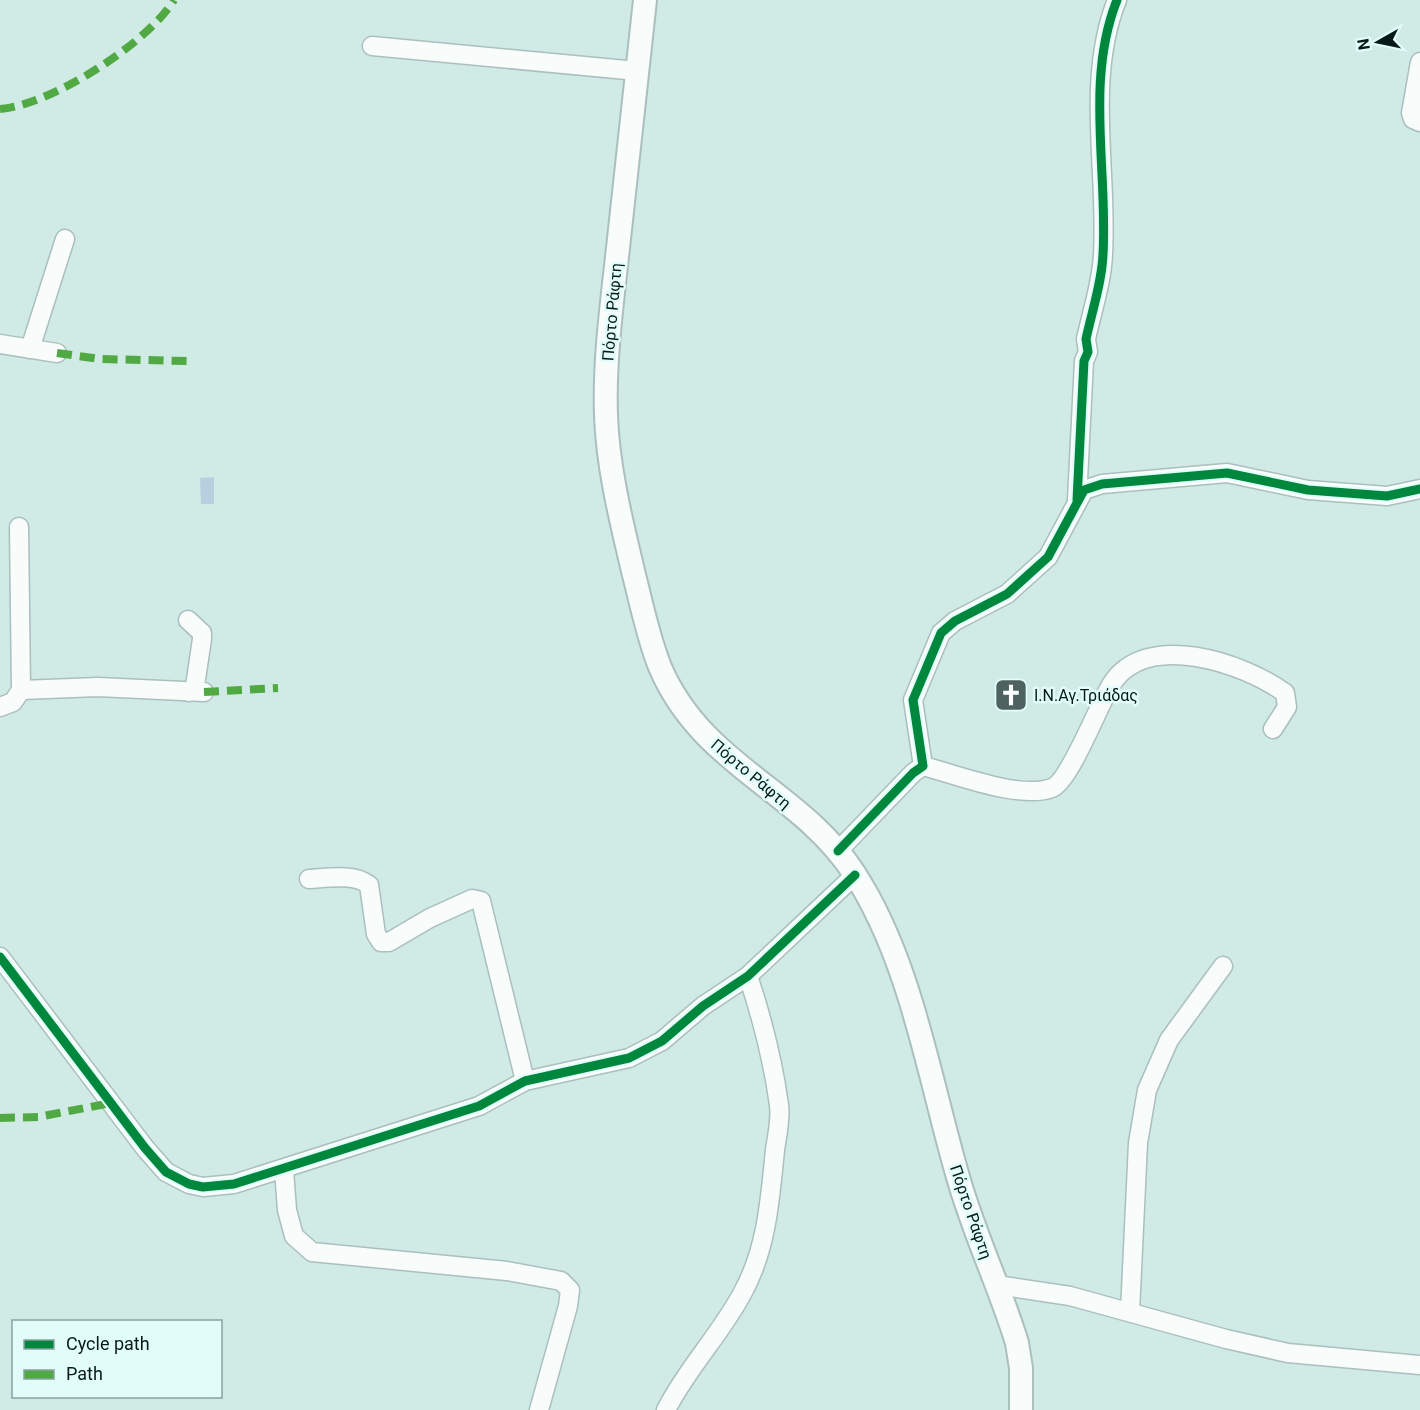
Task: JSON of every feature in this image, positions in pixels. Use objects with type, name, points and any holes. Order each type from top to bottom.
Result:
[{"type":"main road","name":"Πόρτο Ράφτη","points":[[645,0],[606,382],[606,419],[610,458],[624,533],[651,642],[675,695],[709,740],[729,759],[817,828],[838,851],[855,875],[893,947],[965,1202],[1017,1343],[1021,1368],[1021,1410]]},
{"type":"street","points":[[1077,500],[1083,361],[1088,352],[1086,339],[1103,254],[1101,97],[1107,36],[1117,0]]},
{"type":"street","points":[[372,46],[637,71]]},
{"type":"street","points":[[1420,62],[1411,113],[1413,120],[1420,122]]},
{"type":"street","points":[[30,349],[65,239]]},
{"type":"street","points":[[0,344],[57,353]]},
{"type":"street","points":[[923,766],[913,700],[941,633],[955,621],[1007,594],[1048,557],[1084,490],[1102,484],[1227,473],[1308,490],[1387,496],[1420,489]]},
{"type":"street","points":[[0,706],[13,702],[21,690],[19,527]]},
{"type":"street","points":[[21,690],[98,687],[196,692],[202,633],[188,620]]},
{"type":"street","points":[[838,851],[913,773],[923,766],[1020,791],[1053,788],[1061,780],[1083,742],[1113,682],[1130,668],[1153,656],[1172,654],[1209,658],[1285,693],[1287,706],[1273,729]]},
{"type":"street","points":[[0,957],[145,1148],[166,1172],[189,1184],[203,1187],[234,1184],[284,1170],[479,1106],[525,1081],[629,1058],[662,1041],[703,1006],[748,976],[855,875]]},
{"type":"street","points":[[309,879],[362,879],[369,885],[376,934],[381,942],[389,942],[430,918],[472,899],[481,901],[525,1081]]},
{"type":"street","points":[[1130,1312],[1138,1143],[1147,1090],[1169,1040],[1223,966]]},
{"type":"street","points":[[666,1410],[674,1393],[723,1327],[745,1289],[763,1241],[771,1203],[780,1108],[763,1028],[748,976]]},
{"type":"street","points":[[284,1170],[287,1210],[294,1236],[312,1252],[507,1271],[561,1281],[570,1290],[568,1306],[539,1410]]},
{"type":"street","points":[[997,1286],[1070,1296],[1288,1353],[1420,1365]]},
{"type":"water","points":[[214,477],[214,504],[201,504],[200,478]]},
{"type":"marked path","points":[[0,109],[21,105],[45,96],[96,70],[143,35],[174,0]]},
{"type":"marked path","points":[[57,353],[100,359],[187,361]]},
{"type":"marked path","points":[[204,692],[278,688]]},
{"type":"marked path","points":[[0,1118],[38,1117],[111,1103]]},
{"type":"cycle path","points":[[1077,500],[1084,361],[1088,352],[1086,339],[1099,286],[1103,254],[1100,126],[1102,62],[1107,30],[1117,0]]},
{"type":"cycle path","points":[[838,851],[913,773],[923,766],[913,700],[941,633],[955,621],[1007,594],[1048,557],[1084,490],[1102,484],[1227,473],[1308,490],[1387,496],[1420,489]]},
{"type":"cycle path","points":[[0,957],[145,1148],[166,1172],[189,1184],[203,1187],[234,1184],[479,1106],[525,1081],[629,1058],[662,1041],[703,1006],[748,976],[855,875]]},
{"type":"place","name":"Ι.Ν.Αγ.Τριάδας","points":[[1011,695]]}]
